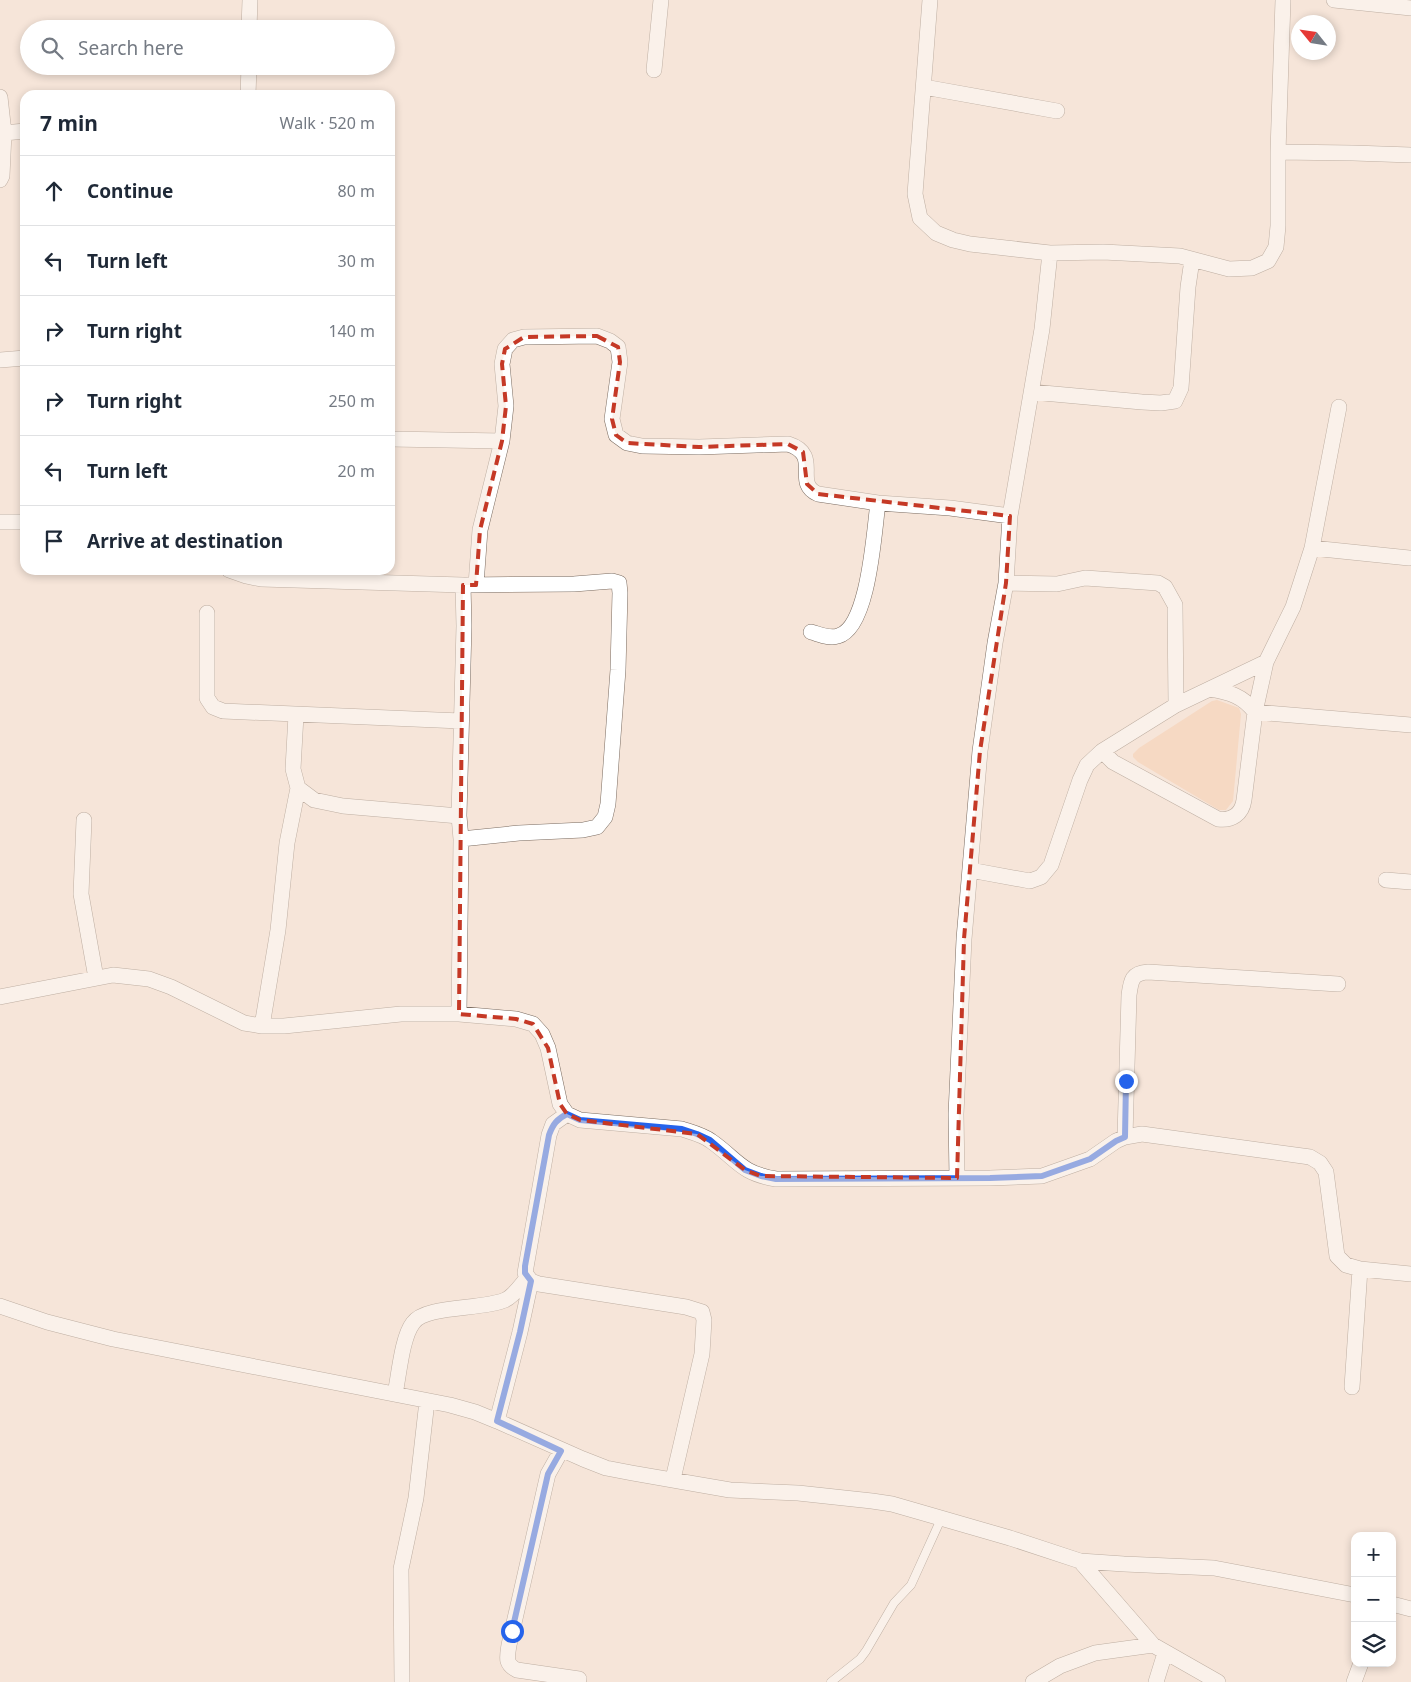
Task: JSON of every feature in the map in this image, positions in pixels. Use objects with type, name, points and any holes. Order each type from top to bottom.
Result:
[{"type":"street","points":[[250,0],[250,20]]},
{"type":"street","points":[[654,70],[661,0]]},
{"type":"street","points":[[930,0],[915,194],[920,218],[936,233],[952,240],[970,244],[1050,253],[1103,252],[1170,255],[1229,268],[1252,268],[1268,261],[1276,247],[1283,0]]},
{"type":"street","points":[[1334,0],[1411,8]]},
{"type":"street","points":[[248,90],[249,75]]},
{"type":"street","points":[[924,87],[1056,111]]},
{"type":"street","points":[[0,97],[4,133],[2,176],[0,180]]},
{"type":"street","points":[[4,133],[20,131]]},
{"type":"street","points":[[1278,152],[1353,152],[1411,155]]},
{"type":"street","points":[[958,1178],[957,1104],[964,939],[980,751],[995,643],[1006,583],[1010,516],[1042,329],[1050,253]]},
{"type":"street","points":[[1032,392],[1162,403],[1175,401],[1181,388],[1188,287],[1192,260]]},
{"type":"street","points":[[459,1014],[460,721],[464,626],[469,585],[480,530],[502,441],[506,406],[502,364],[505,349],[513,340],[524,336],[597,336],[610,341],[618,347],[620,362],[612,419],[616,436],[627,443],[642,446],[699,447],[788,444],[797,447],[803,452],[806,460],[807,484],[811,491],[818,494],[878,503],[950,508],[1010,516]]},
{"type":"street","points":[[0,360],[20,358]]},
{"type":"street","points":[[1102,751],[1113,762],[1212,816],[1224,820],[1230,819],[1236,816],[1243,806],[1255,712],[1266,662],[1293,607],[1312,548],[1339,407]]},
{"type":"street","points":[[395,439],[502,441]]},
{"type":"street","points":[[811,632],[826,636],[838,636],[849,629],[856,618],[864,596],[878,503]]},
{"type":"street","points":[[0,522],[20,522]]},
{"type":"street","points":[[1312,548],[1409,558]]},
{"type":"street","points":[[243,575],[261,578],[469,585],[574,584],[612,581],[619,583],[618,670],[608,804],[605,817],[597,827],[583,830],[461,838]]},
{"type":"street","points":[[1006,583],[1057,584],[1085,578],[1158,583],[1165,587],[1175,605],[1176,705]]},
{"type":"street","points":[[207,613],[207,698],[213,707],[223,711],[460,721]]},
{"type":"street","points":[[970,870],[1030,881],[1041,877],[1051,865],[1080,780],[1087,765],[1102,751],[1176,705],[1266,662]]},
{"type":"street","points":[[1210,689],[1238,696],[1248,703],[1255,712],[1411,725]]},
{"type":"street","points":[[262,1026],[278,930],[287,843],[298,788],[293,769],[296,715]]},
{"type":"street","points":[[298,788],[314,800],[343,806],[459,816]]},
{"type":"street","points":[[84,820],[81,894],[96,978]]},
{"type":"street","points":[[1386,880],[1411,882]]},
{"type":"street","points":[[1125,1137],[1129,995],[1133,978],[1138,973],[1148,972],[1338,984]]},
{"type":"street","points":[[0,997],[113,975],[149,979],[172,987],[244,1023],[262,1026],[284,1026],[401,1014],[459,1014],[516,1019],[533,1024],[542,1034],[548,1048],[560,1104],[567,1114],[580,1120],[682,1129],[710,1140],[745,1170],[776,1179],[1042,1176],[1090,1159],[1125,1137],[1142,1134],[1310,1157],[1320,1163],[1326,1172],[1337,1256],[1346,1265],[1360,1269],[1411,1274]]},
{"type":"street","points":[[497,1421],[520,1332],[529,1280],[525,1273],[525,1266],[549,1135],[553,1124],[567,1114]]},
{"type":"street","points":[[1352,1387],[1360,1269]]},
{"type":"street","points":[[395,1394],[407,1334],[414,1321],[424,1314],[438,1310],[478,1307],[508,1299],[529,1280]]},
{"type":"street","points":[[529,1280],[686,1307],[702,1312],[704,1320],[702,1354],[674,1479]]},
{"type":"street","points":[[0,1306],[47,1322],[113,1339],[395,1394],[475,1412],[561,1451],[606,1468],[730,1490],[798,1493],[872,1500],[1010,1538],[1080,1561],[1214,1568],[1351,1594]]},
{"type":"street","points":[[402,1682],[401,1569],[416,1498],[427,1401]]},
{"type":"street","points":[[561,1451],[548,1474],[514,1620],[508,1662],[510,1667],[518,1670],[536,1671],[579,1679]]},
{"type":"street","points":[[1080,1561],[1159,1649],[1218,1682]]},
{"type":"street","points":[[1396,1605],[1411,1609]]},
{"type":"street","points":[[1033,1682],[1060,1666],[1095,1653],[1159,1649]]},
{"type":"street","points":[[1156,1682],[1159,1649]]},
{"type":"street","points":[[1354,1682],[1360,1667]]},
{"type":"lane","points":[[831,1682],[860,1659],[894,1603],[911,1585],[941,1519]]},
{"type":"highlighted area","points":[[597,336],[618,347],[620,362],[612,419],[616,435],[627,443],[699,447],[788,444],[803,452],[807,484],[818,494],[1010,516],[1006,583],[980,751],[964,939],[957,1178],[761,1176],[745,1170],[697,1134],[580,1120],[567,1114],[560,1104],[548,1048],[533,1024],[516,1019],[459,1014],[463,585],[476,585],[480,530],[502,441],[506,406],[502,364],[505,349],[524,337]]},
{"type":"shaded area","points":[[1217,700],[1239,708],[1241,714],[1233,801],[1226,810],[1219,810],[1138,762],[1133,757],[1133,754],[1139,748],[1212,701]]},
{"type":"route","points":[[512,1631],[548,1474],[561,1451],[497,1421],[531,1281],[527,1278],[525,1266],[549,1135],[553,1124],[567,1114],[580,1120],[682,1129],[710,1140],[745,1170],[776,1179],[1042,1176],[1090,1159],[1125,1137],[1126,1081]]}]
